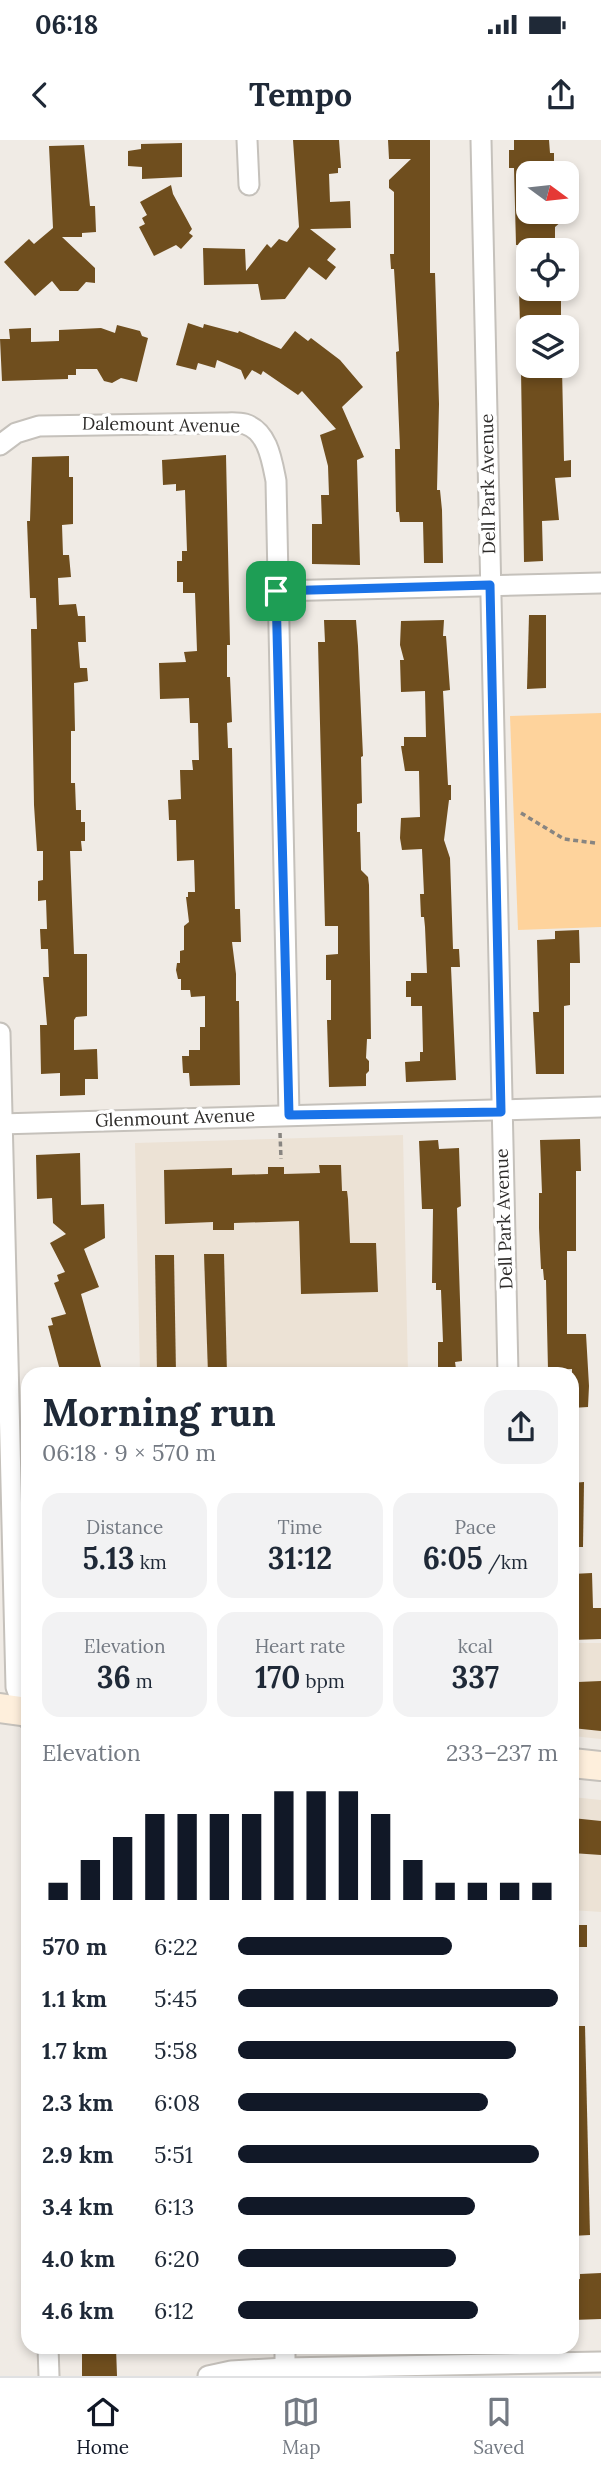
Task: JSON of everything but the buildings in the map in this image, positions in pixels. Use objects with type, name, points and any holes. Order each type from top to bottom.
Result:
[{"type":"main road","points":[[579,1764],[601,1766]]},
{"type":"street","points":[[247,140],[249,185]]},
{"type":"street","name":"Dell Park Avenue","points":[[481,140],[508,1367]]},
{"type":"street","name":"Dalemount Avenue","points":[[0,446],[16,433],[39,426],[246,424],[261,437],[270,453],[276,481],[276,591]]},
{"type":"street","points":[[284,1115],[276,591],[601,583]]},
{"type":"street","points":[[0,1032],[16,1687],[20,1713]]},
{"type":"street","name":"Glenmount Avenue","points":[[1,1124],[284,1115],[501,1112],[601,1107]]},
{"type":"street","points":[[48,2354],[49,2376]]},
{"type":"street","points":[[285,2354],[285,2368]]},
{"type":"street","points":[[208,2376],[231,2371],[285,2368],[601,2362]]},
{"type":"path","points":[[521,813],[564,839],[595,842]]},
{"type":"path","points":[[281,1159],[284,1115]]},
{"type":"shaded area","points":[[601,713],[601,927],[518,930],[510,716]]},
{"type":"shaded area","points":[[403,1135],[408,1367],[140,1367],[135,1143]]},
{"type":"shaded area","points":[[579,1643],[601,1643],[601,1739],[579,1737]]},
{"type":"shaded area","points":[[579,1798],[601,1800],[601,1912],[579,1910]]},
{"type":"route","points":[[490,585],[501,1112],[289,1115],[276,591],[490,585]]}]
